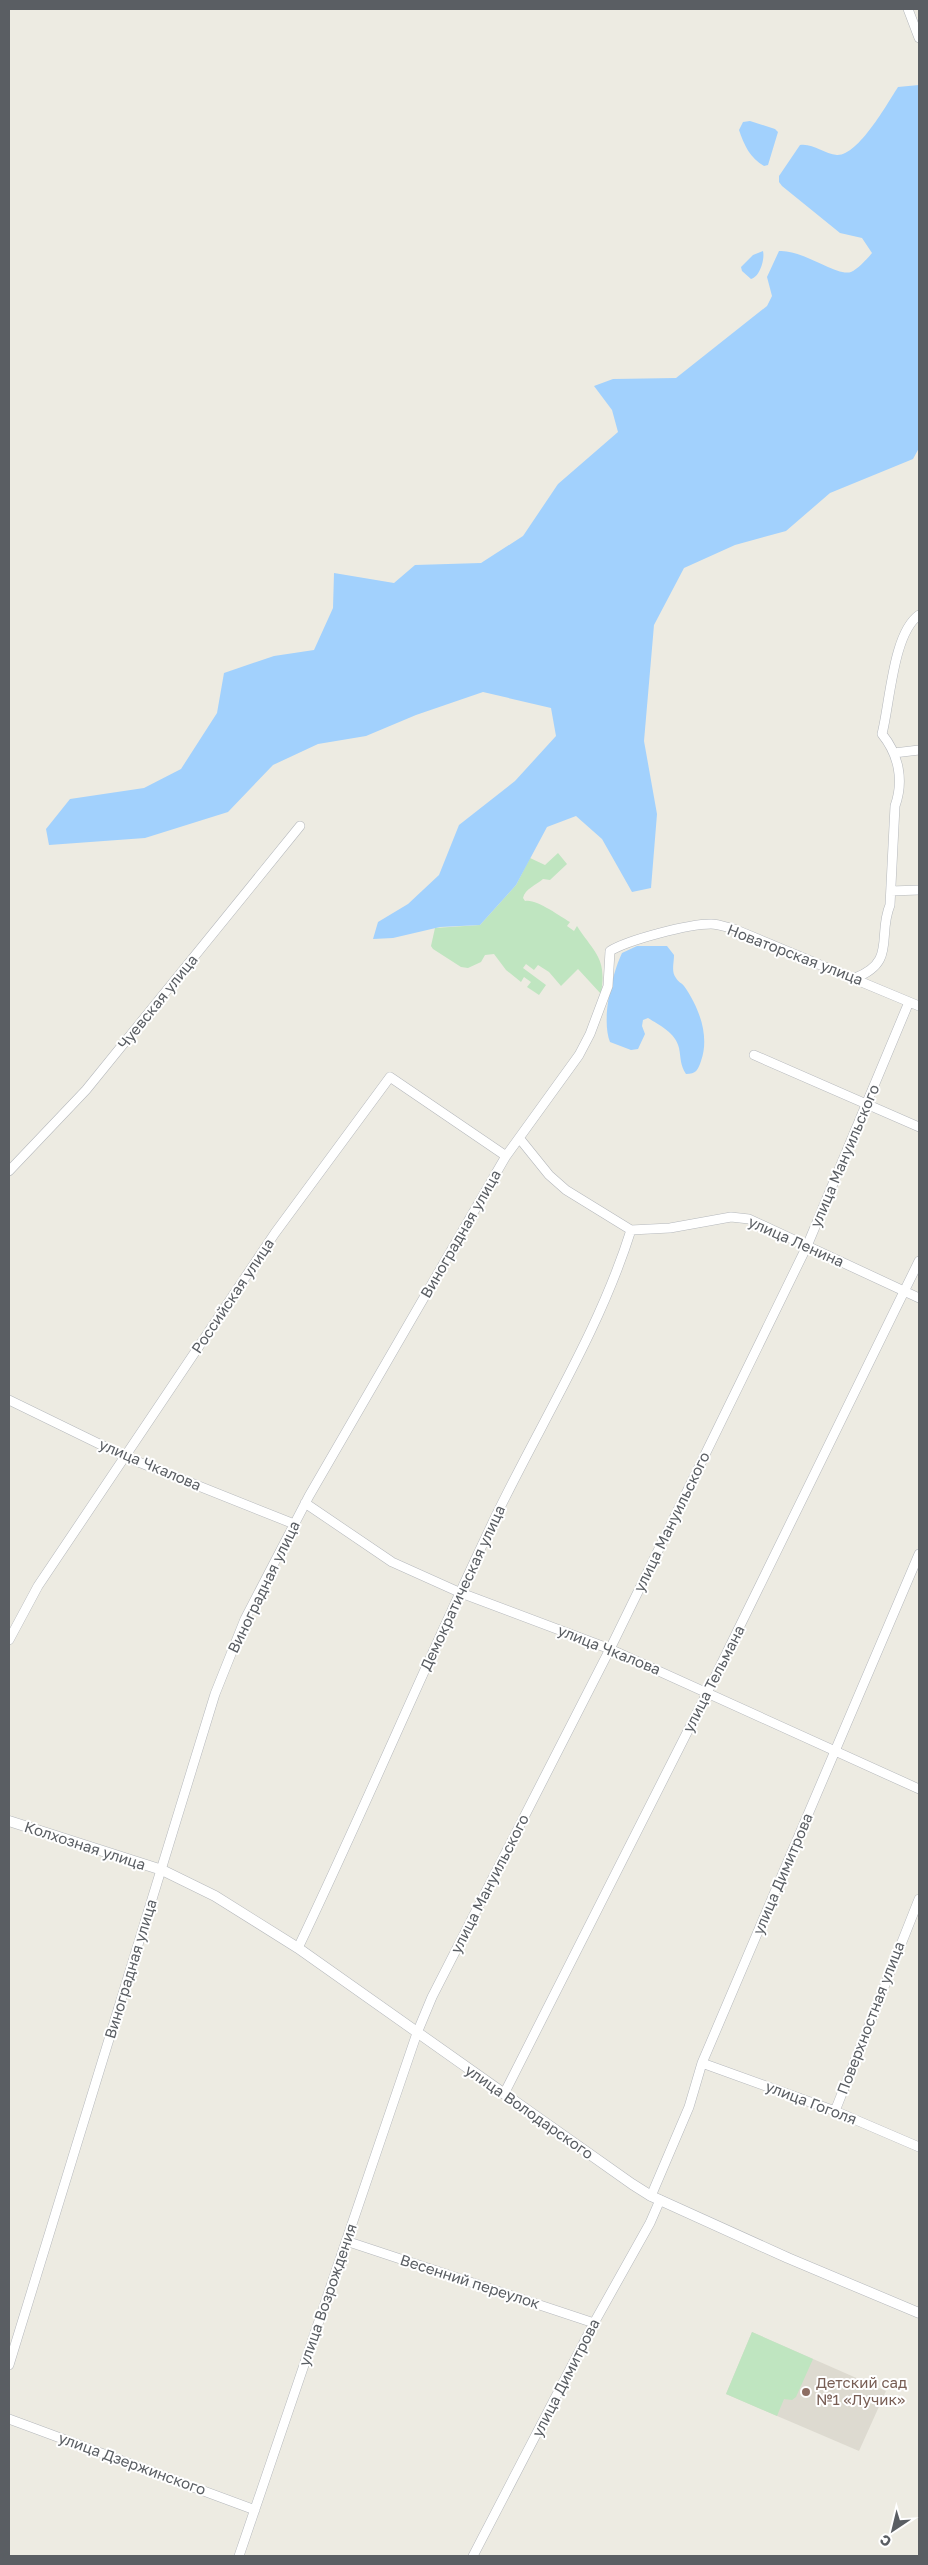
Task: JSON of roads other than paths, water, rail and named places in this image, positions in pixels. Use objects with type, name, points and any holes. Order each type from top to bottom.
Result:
[{"type":"street","points":[[908,9],[919,38]]},
{"type":"street","points":[[855,978],[871,972],[884,950],[891,891],[894,814],[900,791],[893,748],[882,734],[888,710],[895,659],[912,620],[919,615]]},
{"type":"street","points":[[894,753],[919,750]]},
{"type":"street","name":"Чуевская улица","points":[[9,1171],[86,1090],[300,826]]},
{"type":"street","points":[[891,891],[919,890]]},
{"type":"street","name":"Новаторская улица","points":[[610,951],[620,945],[687,927],[711,924],[734,928],[919,1006]]},
{"type":"street","name":"Виноградная улица","points":[[9,2365],[215,1694],[245,1620],[305,1503],[506,1156],[520,1139],[556,1084],[579,1055],[590,1034],[608,986],[610,951]]},
{"type":"street","name":"улица Мануильского","points":[[417,2033],[432,1996],[610,1649],[807,1246],[909,1002]]},
{"type":"street","points":[[754,1055],[866,1105],[919,1126]]},
{"type":"street","name":"Российская улица","points":[[9,1640],[38,1586],[275,1233],[390,1077],[506,1156]]},
{"type":"street","points":[[520,1139],[549,1175],[566,1190],[631,1230]]},
{"type":"street","name":"улица Ленина","points":[[631,1230],[670,1228],[731,1217],[749,1220],[919,1298]]},
{"type":"street","name":"Демократическая улица","points":[[298,1948],[461,1593],[545,1419],[588,1340],[618,1273],[631,1230]]},
{"type":"street","name":"улица Тельмана","points":[[504,2094],[708,1691],[906,1292],[919,1261]]},
{"type":"street","name":"улица Чкалова","points":[[9,1400],[126,1456],[294,1524]]},
{"type":"street","name":"улица Чкалова","points":[[305,1503],[392,1562],[461,1593],[610,1649],[708,1691],[919,1788]]},
{"type":"street","name":"улица Димитрова","points":[[473,2556],[594,2323],[650,2223],[656,2198],[689,2107],[702,2063],[919,1554]]},
{"type":"street","name":"Колхозная улица","points":[[9,1821],[162,1870]]},
{"type":"street","name":"улица Володарского","points":[[162,1870],[216,1896],[298,1948],[604,2165],[656,2198],[788,2258],[919,2312]]},
{"type":"street","name":"Поверхностная улица","points":[[835,2111],[919,1899]]},
{"type":"street","name":"улица Возрождения","points":[[239,2556],[417,2033]]},
{"type":"street","name":"улица Гоголя","points":[[702,2063],[835,2111],[919,2147]]},
{"type":"street","name":"Весенний переулок","points":[[346,2241],[594,2323]]},
{"type":"street","name":"улица Дзержинского","points":[[9,2419],[255,2510]]},
{"type":"water","points":[[919,85],[919,448],[913,459],[830,493],[786,531],[735,545],[684,568],[654,625],[644,741],[657,814],[651,888],[632,892],[602,839],[576,816],[547,827],[516,885],[480,925],[440,927],[393,938],[373,939],[378,922],[408,904],[439,875],[459,825],[515,781],[556,736],[551,708],[483,692],[416,715],[366,736],[318,744],[273,765],[228,812],[145,838],[49,845],[46,829],[70,799],[144,788],[181,769],[217,713],[224,673],[274,656],[314,650],[333,608],[334,573],[394,583],[415,565],[481,563],[523,536],[558,484],[618,432],[612,410],[594,386],[613,379],[676,378],[767,306],[772,296],[767,277],[779,251],[798,254],[837,271],[851,272],[859,266],[872,253],[862,238],[840,233],[782,186],[779,182],[779,176],[800,145],[837,155],[845,153],[863,138],[898,87]]},
{"type":"water","points":[[750,121],[775,129],[778,132],[768,165],[764,166],[755,159],[743,141],[739,130],[743,122]]},
{"type":"water","points":[[763,251],[761,267],[757,275],[751,279],[742,271],[741,267],[753,255]]},
{"type":"water","points":[[637,946],[667,946],[674,955],[674,976],[684,986],[694,1003],[704,1032],[701,1061],[699,1067],[694,1072],[686,1074],[679,1048],[674,1038],[648,1018],[643,1020],[642,1026],[645,1034],[638,1049],[631,1050],[610,1042],[607,1010],[611,985],[622,953]]},
{"type":"place","name":"Детский сад №1 «Лучик»","points":[[806,2392]]}]
